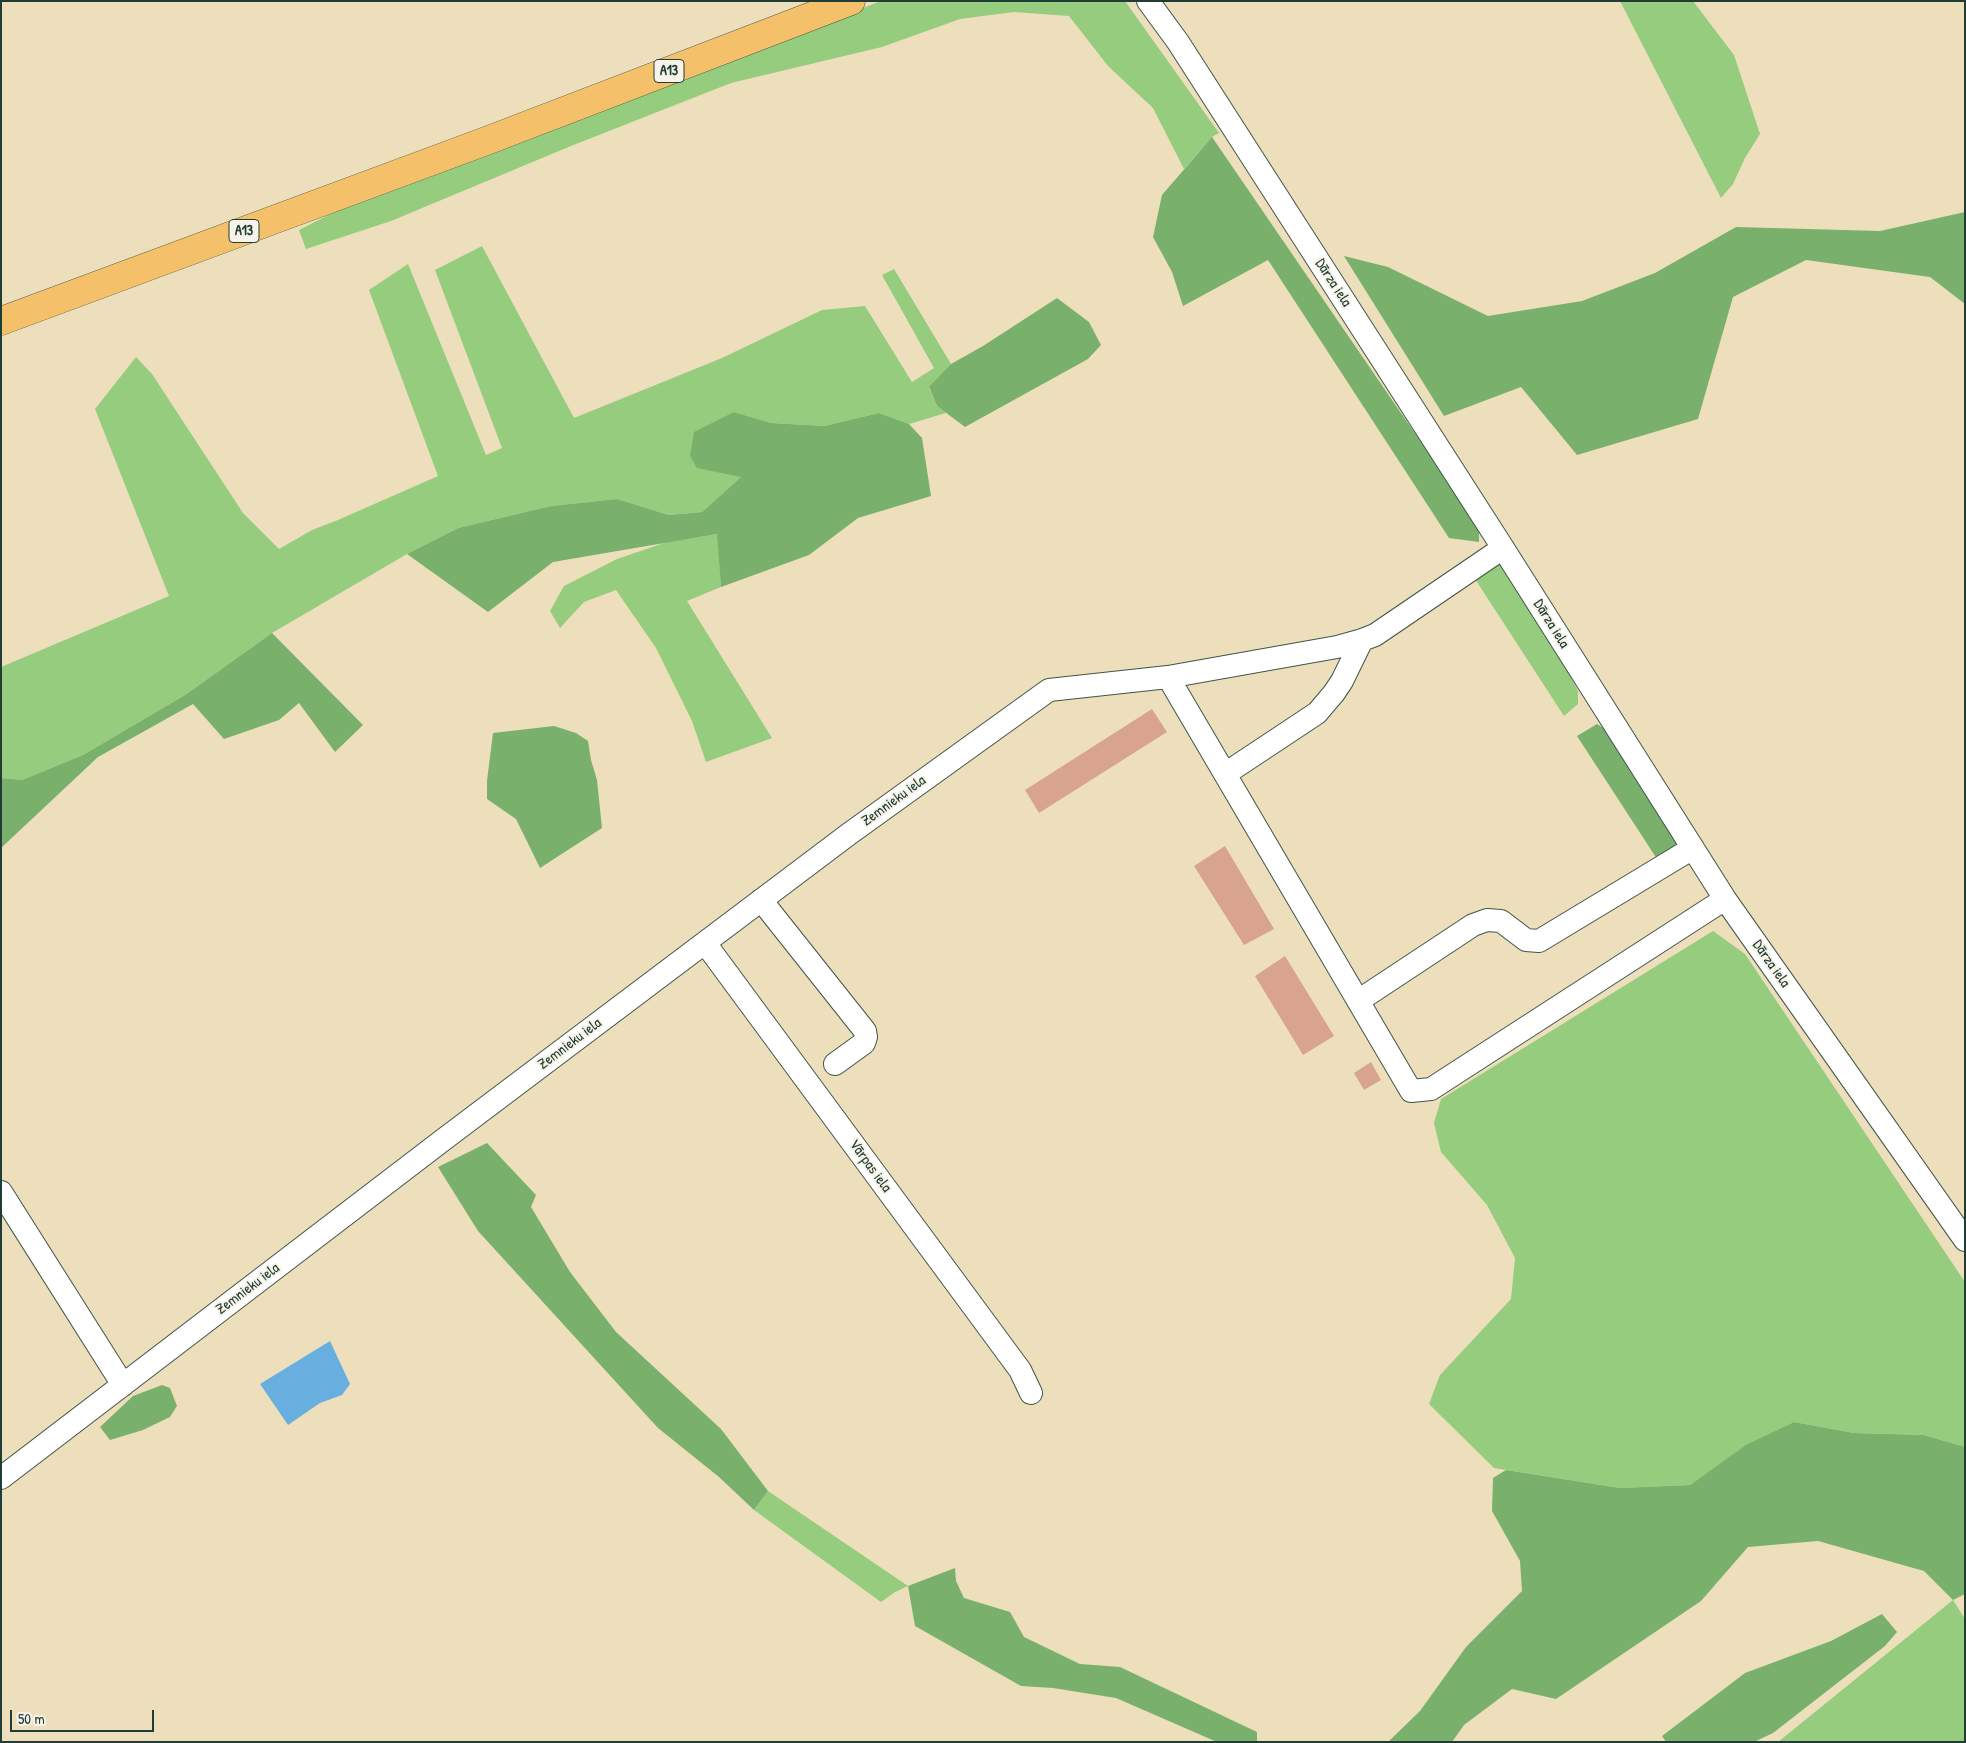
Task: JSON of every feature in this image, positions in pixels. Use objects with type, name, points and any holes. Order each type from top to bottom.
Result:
[{"type":"highway","name":"A13","points":[[1,322],[494,138],[851,1]]},
{"type":"street","name":"Dārza iela","points":[[1148,1],[1183,51],[1504,548],[1725,899],[1965,1240]]},
{"type":"street","name":"Zemnieku iela","points":[[1,1478],[705,942],[849,834],[1049,690],[1168,677],[1337,647],[1362,640],[1375,635],[1504,548]]},
{"type":"street","points":[[1225,774],[1317,713],[1334,693],[1362,640]]},
{"type":"street","points":[[1168,677],[1411,1091],[1431,1089],[1725,899]]},
{"type":"street","points":[[1358,1001],[1473,925],[1487,920],[1501,921],[1526,940],[1540,941],[1693,848]]},
{"type":"street","points":[[761,900],[865,1031],[864,1043],[835,1064]]},
{"type":"street","name":"Vārpas iela","points":[[705,942],[1020,1370],[1031,1393]]},
{"type":"street","points":[[1,1192],[123,1385]]},
{"type":"green space","points":[[881,1],[1125,1],[1219,133],[1212,137],[1184,169],[1153,108],[1108,66],[1069,16],[1014,12],[960,19],[882,47],[731,83],[571,146],[391,221],[306,249],[299,230],[348,205],[489,155],[665,84]]},
{"type":"green space","points":[[1620,1],[1693,1],[1734,55],[1760,134],[1745,158],[1733,184],[1721,198]]},
{"type":"green space","points":[[1212,137],[1479,527],[1479,542],[1449,538],[1268,260],[1183,306],[1172,272],[1153,237],[1162,195]]},
{"type":"green space","points":[[1965,212],[1965,304],[1930,277],[1806,260],[1733,297],[1698,419],[1577,455],[1521,387],[1444,416],[1344,256],[1388,267],[1488,316],[1582,301],[1655,273],[1736,227],[1880,231]]},
{"type":"green space","points":[[482,246],[574,418],[722,358],[822,310],[865,306],[912,382],[934,368],[882,275],[894,269],[951,364],[929,388],[937,406],[946,413],[909,424],[879,413],[824,426],[771,423],[734,412],[741,477],[702,512],[669,515],[617,499],[551,506],[458,528],[407,554],[272,633],[185,695],[83,755],[22,780],[1,778],[1,667],[169,596],[95,409],[136,357],[152,374],[243,513],[279,549],[312,530],[438,476],[369,290],[408,264],[486,455],[502,448],[435,270]]},
{"type":"green space","points":[[1057,298],[1089,322],[1101,345],[1088,359],[965,427],[937,406],[929,387],[951,364],[983,346]]},
{"type":"green space","points":[[734,412],[771,423],[824,426],[879,413],[909,424],[922,438],[931,496],[858,518],[809,555],[721,587],[717,534],[553,562],[488,612],[407,554],[458,528],[551,506],[617,499],[669,515],[702,512],[741,477],[697,468],[690,456],[694,432]]},
{"type":"green space","points":[[718,534],[721,587],[687,601],[772,738],[706,762],[692,721],[656,648],[616,590],[584,602],[560,628],[550,611],[564,586],[617,559],[667,542]]},
{"type":"green space","points":[[1499,560],[1556,647],[1578,691],[1578,704],[1564,716],[1475,579]]},
{"type":"green space","points":[[272,633],[363,725],[335,752],[299,703],[279,720],[224,739],[193,704],[98,757],[1,848],[1,778],[22,780],[83,755],[185,695]]},
{"type":"green space","points":[[1597,724],[1610,732],[1682,849],[1659,862],[1577,736]]},
{"type":"green space","points":[[554,726],[576,733],[588,741],[597,780],[602,828],[540,868],[516,819],[487,799],[487,781],[493,733]]},
{"type":"green space","points":[[1713,931],[1745,954],[1965,1282],[1965,1447],[1924,1435],[1854,1433],[1794,1422],[1746,1446],[1690,1485],[1620,1488],[1494,1468],[1429,1404],[1440,1375],[1511,1299],[1515,1258],[1487,1205],[1441,1152],[1434,1123],[1441,1099]]},
{"type":"green space","points":[[487,1143],[536,1195],[531,1207],[570,1272],[616,1332],[721,1429],[768,1491],[754,1510],[719,1477],[658,1428],[478,1231],[438,1167]]},
{"type":"green space","points":[[162,1385],[170,1388],[177,1406],[170,1417],[143,1430],[110,1440],[100,1427],[133,1396]]},
{"type":"green space","points":[[1794,1422],[1854,1433],[1924,1435],[1965,1447],[1965,1594],[1953,1600],[1924,1571],[1818,1541],[1748,1547],[1701,1601],[1556,1699],[1512,1689],[1464,1725],[1452,1742],[1388,1742],[1420,1711],[1466,1647],[1522,1591],[1520,1561],[1492,1511],[1493,1478],[1506,1470],[1620,1488],[1690,1485],[1746,1445]]},
{"type":"green space","points":[[768,1491],[908,1586],[881,1602],[754,1510]]},
{"type":"green space","points":[[955,1568],[956,1581],[964,1598],[1010,1612],[1024,1637],[1080,1664],[1120,1667],[1257,1732],[1257,1742],[1217,1742],[1116,1698],[1053,1688],[1021,1686],[915,1626],[908,1586]]},
{"type":"green space","points":[[1953,1600],[1965,1619],[1965,1742],[1778,1742]]},
{"type":"green space","points":[[1882,1614],[1897,1632],[1885,1646],[1773,1733],[1754,1742],[1666,1742],[1662,1736],[1745,1673],[1831,1641]]},
{"type":"water","points":[[330,1341],[350,1384],[342,1395],[320,1403],[288,1425],[260,1384]]},
{"type":"building","points":[[1152,709],[1167,732],[1039,813],[1025,790]]},
{"type":"building","points":[[1225,846],[1274,929],[1244,945],[1194,866]]},
{"type":"building","points":[[1285,956],[1334,1036],[1303,1055],[1255,976]]},
{"type":"building","points":[[1371,1062],[1381,1080],[1364,1090],[1354,1073]]}]
